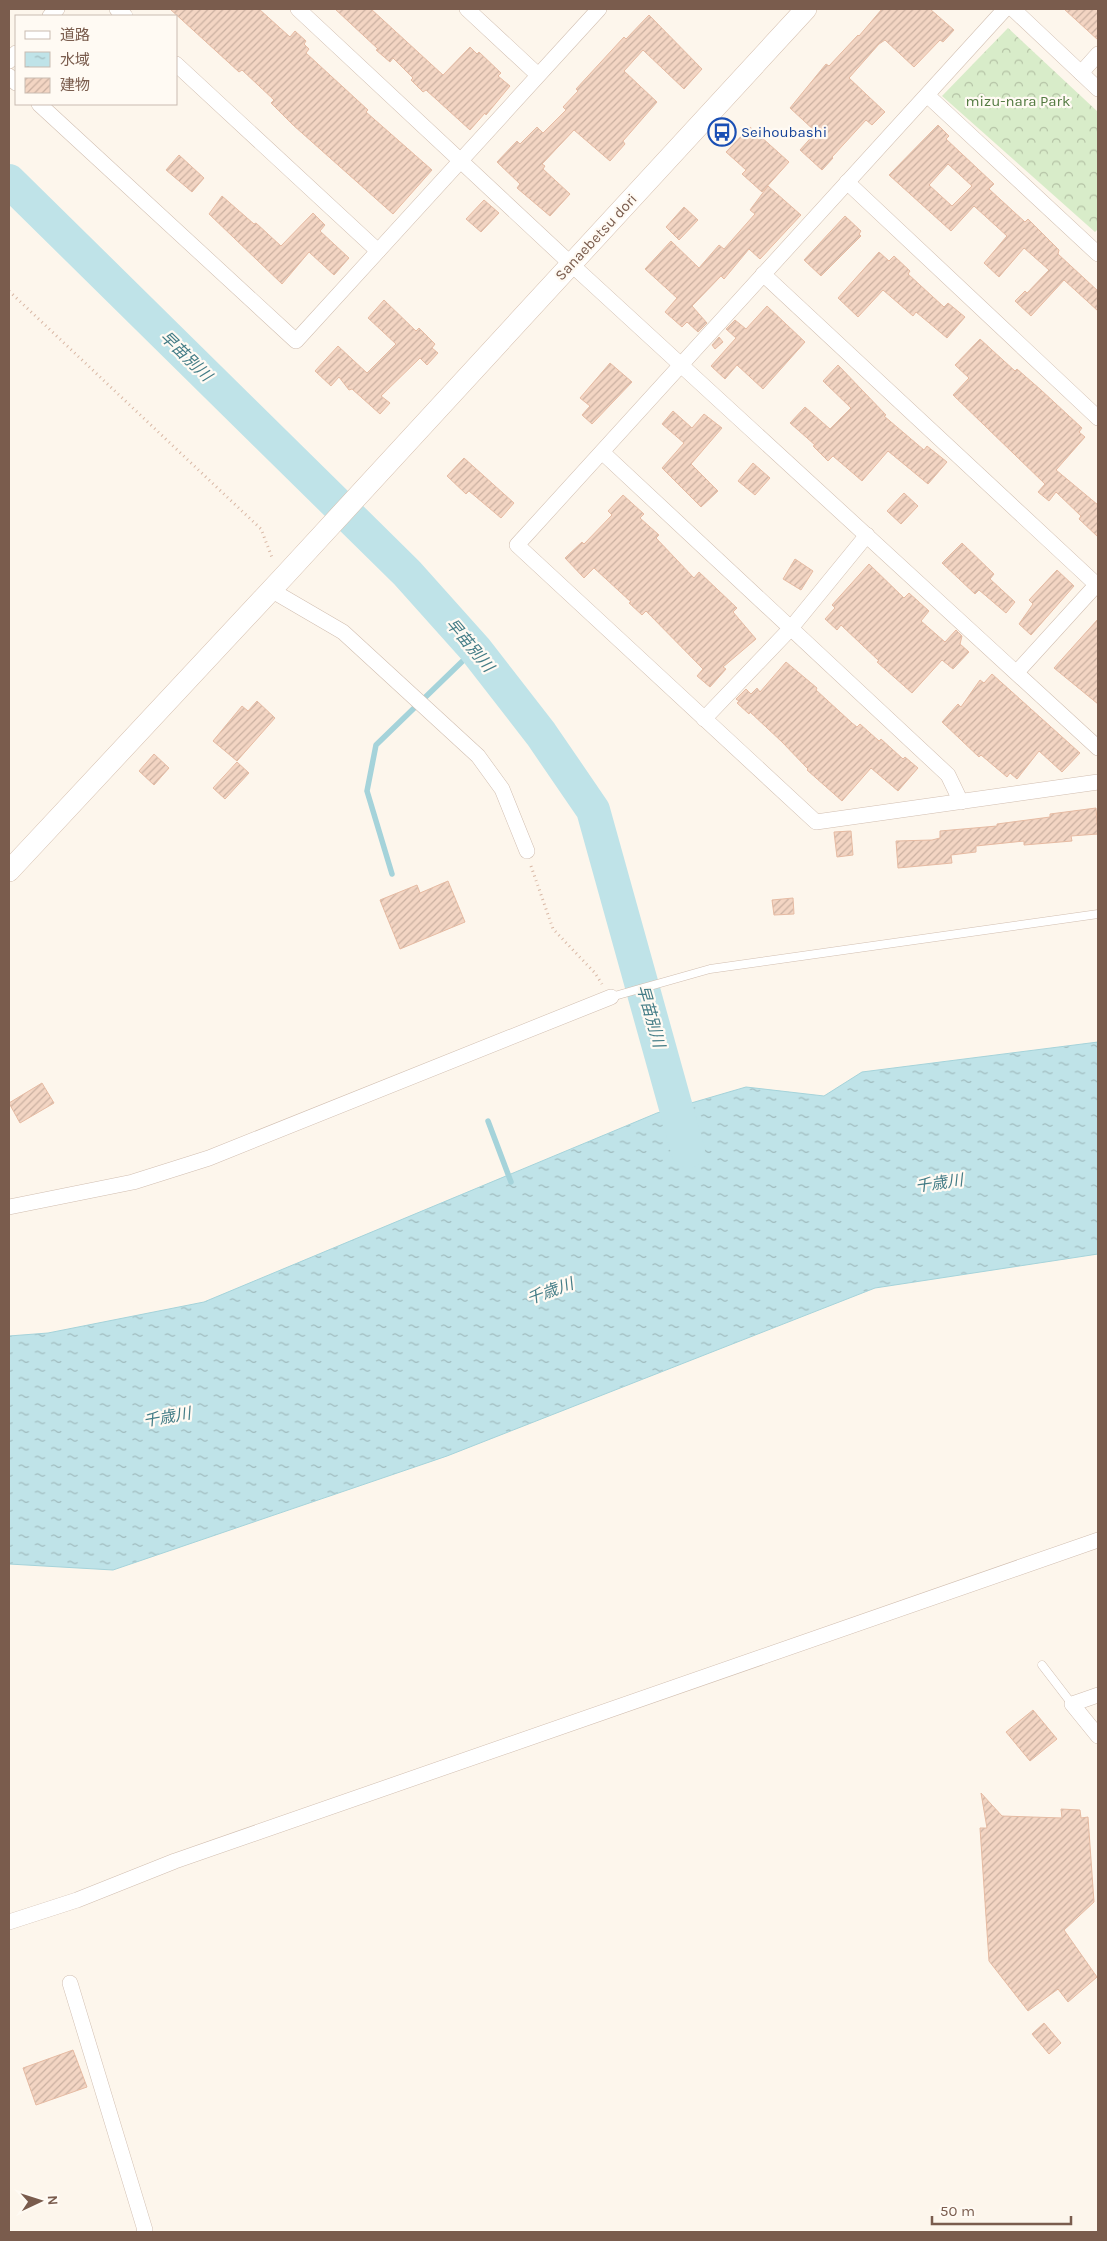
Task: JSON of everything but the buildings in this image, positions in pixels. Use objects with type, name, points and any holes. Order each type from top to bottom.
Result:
[{"type":"street","points":[[298,9],[571,264],[1098,748]]},
{"type":"street","points":[[467,9],[538,75]]},
{"type":"street","points":[[39,105],[296,341],[599,9]]},
{"type":"street","name":"Sanaebetsu dori","points":[[9,871],[280,582],[806,9]]},
{"type":"street","points":[[1005,9],[517,545],[816,822],[1098,782]]},
{"type":"street","points":[[1013,9],[1098,89]]},
{"type":"street","points":[[1081,73],[1098,54]]},
{"type":"street","points":[[178,66],[378,251]]},
{"type":"street","points":[[927,95],[1098,254]]},
{"type":"street","points":[[847,182],[1098,418]]},
{"type":"street","points":[[763,274],[1098,585],[1017,672]]},
{"type":"street","points":[[602,452],[948,775],[961,802]]},
{"type":"street","points":[[704,719],[791,628],[867,535]]},
{"type":"street","points":[[280,582],[343,632],[478,756],[502,789],[527,850]]},
{"type":"street","points":[[9,1207],[133,1182],[209,1158],[611,997]]},
{"type":"street","points":[[9,1922],[77,1900],[175,1861],[1098,1540]]},
{"type":"street","points":[[1098,1695],[1072,1704],[1098,1736]]},
{"type":"street","points":[[70,1983],[145,2230],[144,2232]]},
{"type":"lane","points":[[611,997],[710,969],[1098,914]]},
{"type":"lane","points":[[1042,1665],[1072,1704]]},
{"type":"path","points":[[9,292],[262,529],[280,582]]},
{"type":"path","points":[[527,850],[536,886],[553,929],[595,973],[611,997]]},
{"type":"green space","name":"mizu-nara Park","points":[[1008,28],[1098,112],[1098,229],[1095,232],[942,96]]},
{"type":"water","name":"千歳川","points":[[1098,1042],[1098,1254],[875,1288],[447,1456],[113,1570],[9,1564],[9,1336],[48,1333],[204,1302],[657,1113],[746,1087],[824,1096],[862,1072]]},
{"type":"waterway","name":"早苗別川","points":[[9,181],[407,573],[475,649],[541,734],[593,810],[688,1151]]},
{"type":"waterway","points":[[392,874],[367,791],[376,745],[475,649]]},
{"type":"waterway","points":[[488,1121],[511,1182]]},
{"type":"place","name":"Seihoubashi","points":[[722,132]]}]
